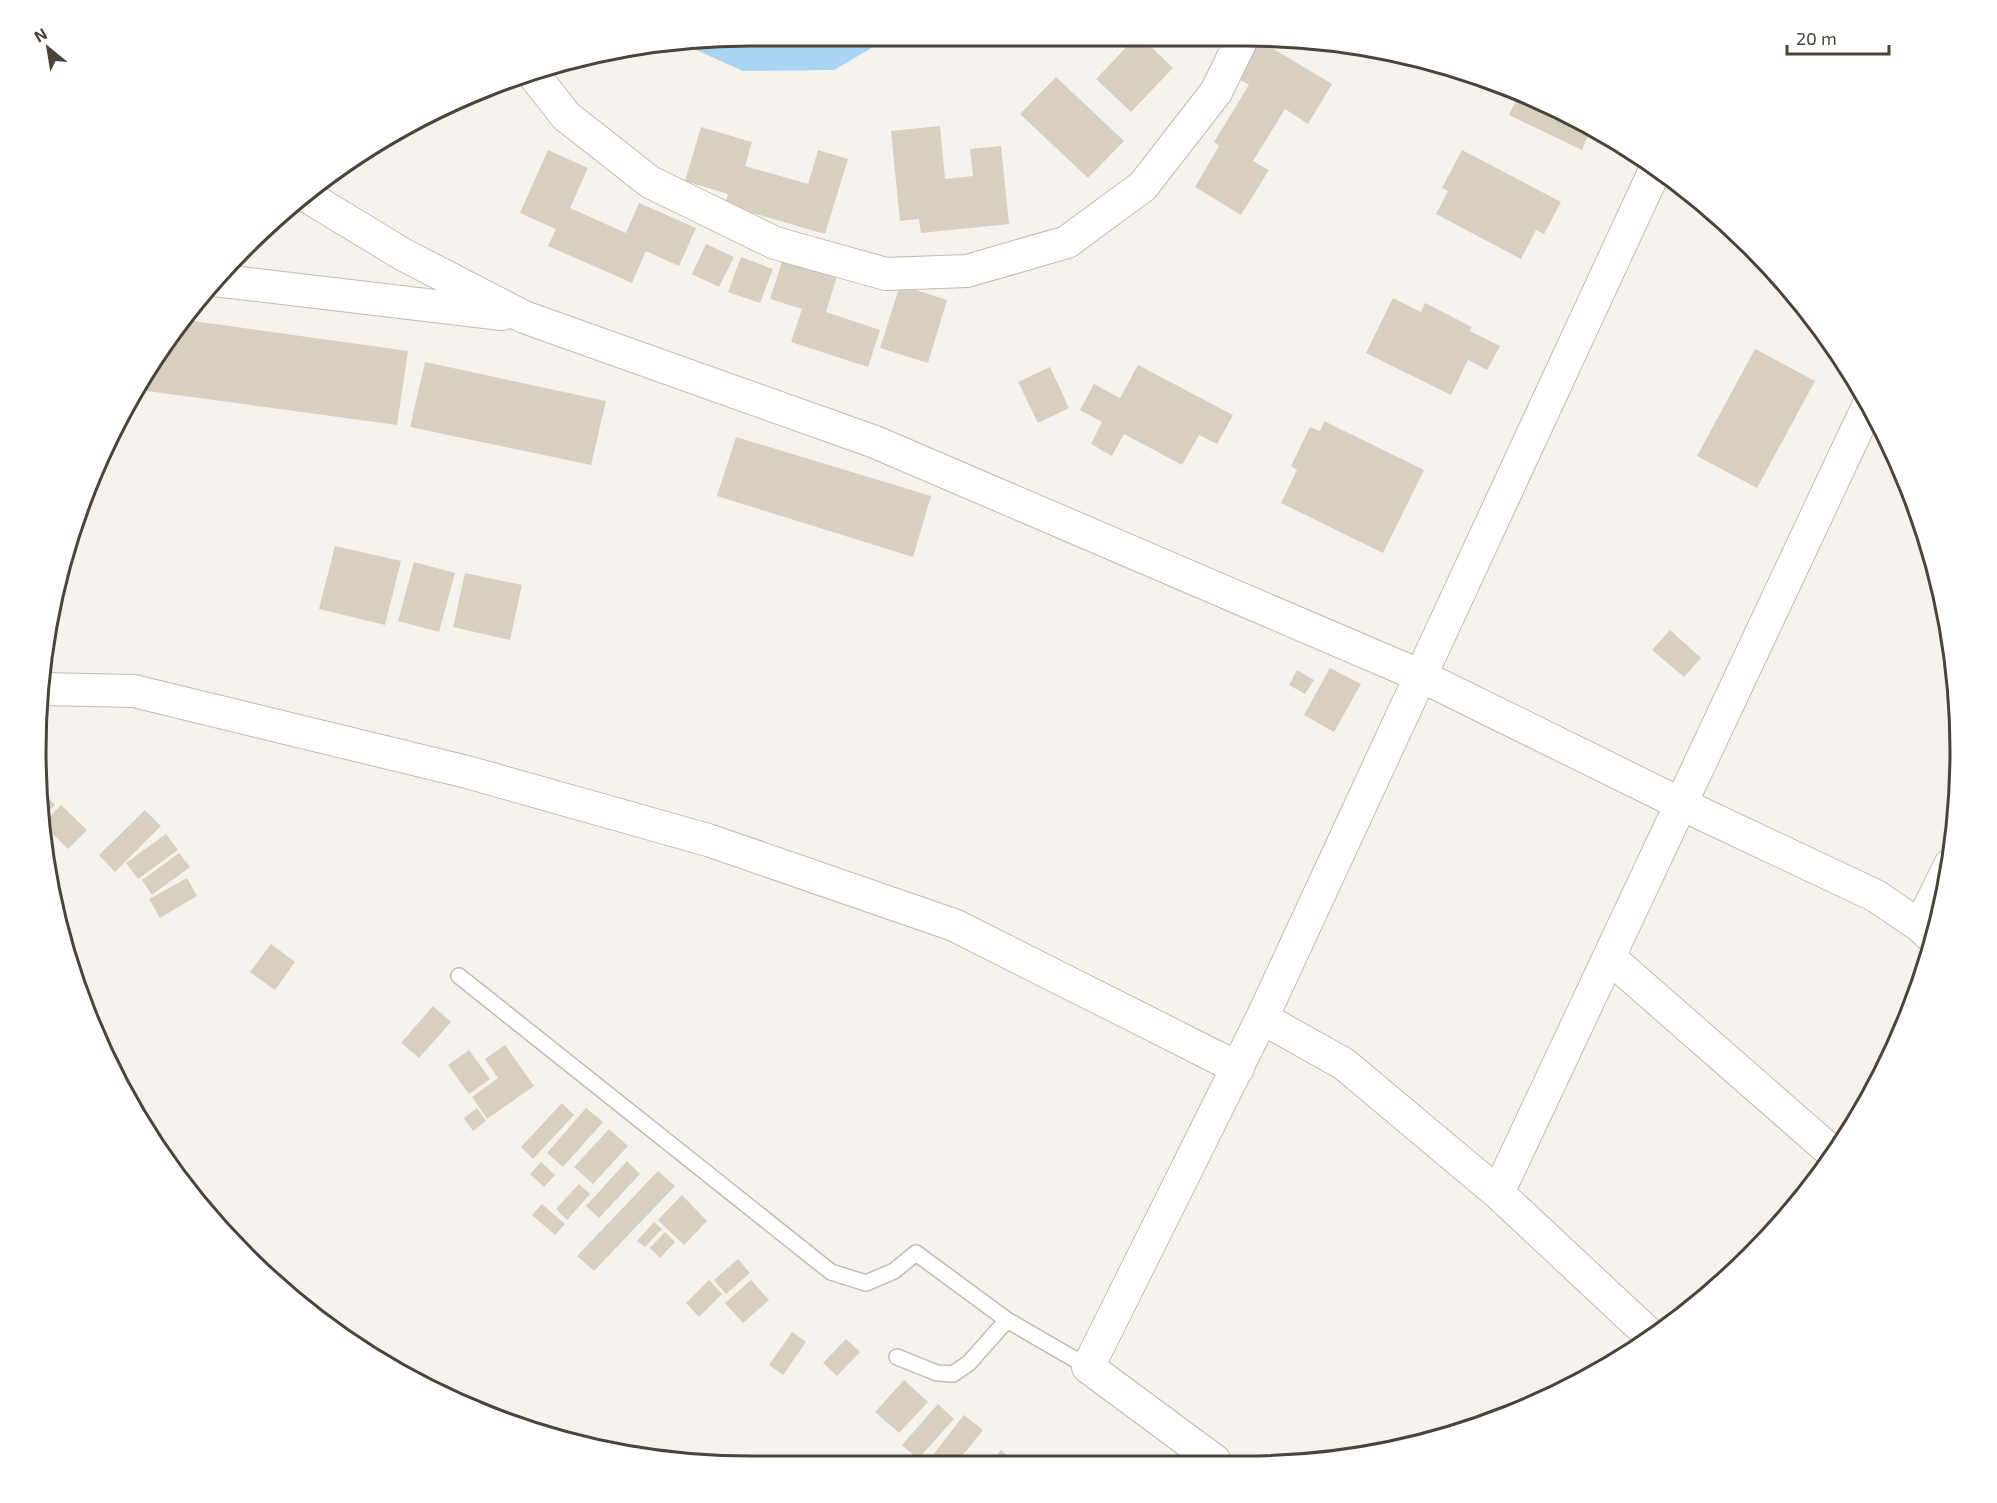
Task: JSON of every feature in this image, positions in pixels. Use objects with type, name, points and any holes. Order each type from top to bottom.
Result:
[{"type":"street","points":[[538,80],[566,116],[650,182],[775,243],[886,274],[967,271],[1067,242],[1143,186],[1216,92],[1239,46]]},
{"type":"street","points":[[1208,1456],[1088,1367],[1262,1018],[1652,176]]},
{"type":"street","points":[[313,200],[404,255],[524,317],[875,442],[1421,676],[1681,804],[1876,896],[1926,932]]},
{"type":"street","points":[[226,281],[524,317]]},
{"type":"street","points":[[1498,1193],[1864,414]]},
{"type":"street","points":[[50,688],[134,690],[467,772],[708,840],[954,925],[1238,1068]]},
{"type":"street","points":[[1609,957],[1828,1149]]},
{"type":"street","points":[[1262,1018],[1344,1064],[1498,1193],[1646,1332]]},
{"type":"lane","points":[[459,976],[831,1272],[866,1283],[894,1271],[916,1253],[1007,1320],[1088,1367]]},
{"type":"lane","points":[[897,1357],[937,1373],[953,1374],[969,1363],[1007,1320]]},
{"type":"water","points":[[752,46],[875,46],[834,70],[743,71],[694,49]]},
{"type":"building","points":[[1127,46],[1150,46],[1173,68],[1131,112],[1096,79]]},
{"type":"building","points":[[1252,46],[1270,47],[1332,84],[1308,124],[1285,109],[1253,161],[1269,170],[1241,215],[1195,187],[1219,146],[1214,142],[1249,85],[1234,76]]},
{"type":"building","points":[[1056,77],[1124,141],[1088,178],[1020,114]]},
{"type":"building","points":[[1516,100],[1588,136],[1582,150],[1509,115]]},
{"type":"building","points":[[940,126],[945,179],[973,176],[970,149],[1001,146],[1009,224],[921,233],[919,219],[900,221],[891,131]]},
{"type":"building","points":[[701,127],[752,142],[745,166],[808,184],[818,150],[848,159],[825,234],[725,205],[728,194],[685,181]]},
{"type":"building","points":[[548,150],[588,168],[570,208],[626,233],[639,203],[696,228],[679,266],[646,251],[632,283],[548,246],[556,229],[520,213]]},
{"type":"building","points":[[1462,150],[1561,202],[1544,234],[1536,230],[1521,259],[1436,214],[1448,191],[1442,188]]},
{"type":"building","points":[[706,244],[734,257],[719,287],[692,274]]},
{"type":"building","points":[[741,257],[773,269],[760,303],[728,292]]},
{"type":"building","points":[[783,259],[837,276],[826,312],[880,330],[868,367],[791,342],[802,309],[770,299]]},
{"type":"building","points":[[900,285],[947,300],[928,363],[880,348]]},
{"type":"building","points":[[1393,298],[1421,312],[1425,303],[1472,327],[1470,331],[1500,346],[1487,370],[1468,360],[1451,395],[1366,353]]},
{"type":"building","points":[[193,321],[408,351],[397,425],[146,391]]},
{"type":"building","points":[[1755,349],[1815,381],[1757,488],[1697,456]]},
{"type":"building","points":[[425,362],[606,401],[591,465],[410,427]]},
{"type":"building","points":[[1138,365],[1233,415],[1217,444],[1199,435],[1182,465],[1124,434],[1112,456],[1091,444],[1102,422],[1080,410],[1094,384],[1120,398]]},
{"type":"building","points":[[1050,367],[1069,408],[1038,423],[1018,382]]},
{"type":"building","points":[[1324,421],[1424,470],[1383,553],[1281,503],[1297,470],[1291,466],[1310,427],[1320,431]]},
{"type":"building","points":[[736,437],[931,496],[913,557],[717,496]]},
{"type":"building","points":[[335,546],[401,561],[385,625],[319,609]]},
{"type":"building","points":[[414,562],[455,573],[439,632],[398,621]]},
{"type":"building","points":[[465,573],[522,585],[510,640],[453,627]]},
{"type":"building","points":[[1670,630],[1701,658],[1684,677],[1652,650]]},
{"type":"building","points":[[1330,668],[1361,684],[1334,732],[1304,715]]},
{"type":"building","points":[[1297,670],[1314,680],[1305,694],[1289,685]]},
{"type":"building","points":[[48,797],[55,805],[49,810]]},
{"type":"building","points":[[61,805],[87,830],[68,849],[52,833],[50,817]]},
{"type":"building","points":[[145,810],[161,826],[115,872],[99,855]]},
{"type":"building","points":[[166,834],[178,850],[138,879],[126,863]]},
{"type":"building","points":[[179,853],[190,867],[152,895],[142,880]]},
{"type":"building","points":[[187,878],[197,896],[160,918],[149,899]]},
{"type":"building","points":[[271,944],[295,962],[275,990],[250,972]]},
{"type":"building","points":[[433,1006],[451,1022],[419,1058],[401,1043]]},
{"type":"building","points":[[505,1045],[534,1086],[487,1119],[472,1097],[498,1078],[485,1059]]},
{"type":"building","points":[[469,1050],[490,1079],[469,1094],[448,1065]]},
{"type":"building","points":[[562,1103],[574,1115],[533,1159],[521,1147]]},
{"type":"building","points":[[477,1108],[486,1121],[473,1131],[464,1118]]},
{"type":"building","points":[[586,1108],[603,1122],[563,1167],[547,1153]]},
{"type":"building","points":[[609,1129],[628,1146],[593,1184],[574,1167]]},
{"type":"building","points":[[627,1161],[640,1174],[599,1218],[586,1206]]},
{"type":"building","points":[[541,1162],[555,1175],[544,1187],[530,1174]]},
{"type":"building","points":[[658,1171],[675,1186],[594,1271],[577,1256]]},
{"type":"building","points":[[579,1184],[590,1194],[567,1220],[556,1209]]},
{"type":"building","points":[[682,1195],[707,1221],[684,1245],[658,1220]]},
{"type":"building","points":[[542,1204],[565,1224],[555,1235],[532,1215]]},
{"type":"building","points":[[654,1222],[662,1229],[645,1247],[637,1241]]},
{"type":"building","points":[[665,1232],[675,1242],[660,1258],[650,1248]]},
{"type":"building","points":[[738,1259],[750,1273],[726,1294],[714,1280]]},
{"type":"building","points":[[709,1280],[722,1294],[699,1317],[686,1303]]},
{"type":"building","points":[[751,1280],[769,1300],[743,1323],[725,1303]]},
{"type":"building","points":[[792,1332],[806,1342],[783,1375],[769,1365]]},
{"type":"building","points":[[846,1339],[860,1352],[837,1376],[823,1363]]},
{"type":"building","points":[[904,1380],[928,1402],[899,1433],[875,1412]]},
{"type":"building","points":[[938,1404],[954,1419],[921,1456],[915,1456],[902,1445]]},
{"type":"building","points":[[964,1415],[983,1430],[962,1456],[932,1456]]},
{"type":"building","points":[[1001,1450],[1008,1456],[996,1456]]}]
